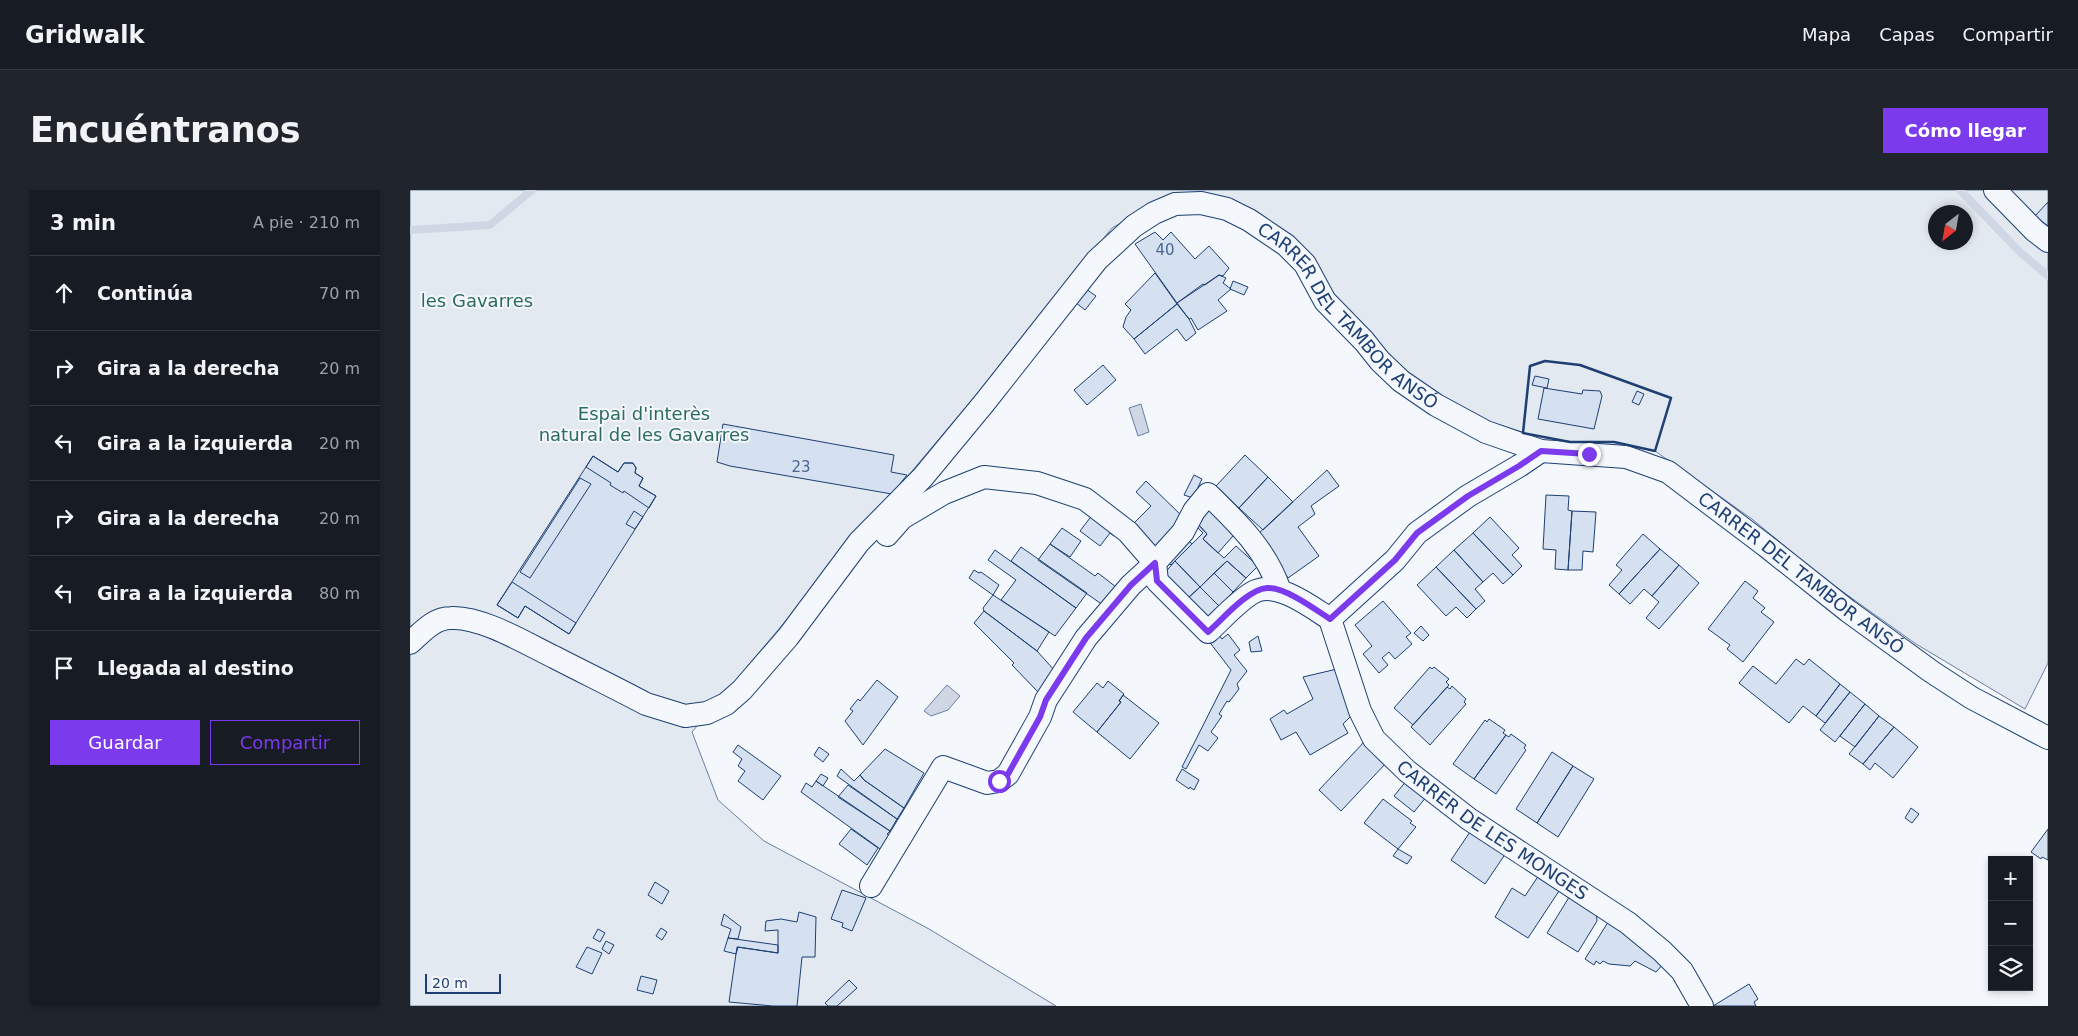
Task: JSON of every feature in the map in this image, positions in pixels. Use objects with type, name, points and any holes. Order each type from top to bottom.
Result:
[{"type":"street","points":[[1995,190],[2035,231],[2048,241]]},
{"type":"street","name":"CARRER DEL TAMBOR ANSÓ","points":[[410,643],[428,626],[439,621],[450,618],[465,618],[507,633],[646,704],[685,716],[707,713],[726,704],[742,690],[788,637],[859,542],[922,477],[948,447],[1097,260],[1134,226],[1154,213],[1175,204],[1201,203],[1227,209],[1270,232],[1286,245],[1305,264],[1315,286],[1325,301],[1364,340],[1380,360],[1402,381],[1436,405],[1486,432],[1541,451],[1626,457],[1668,472],[1841,605],[1932,672],[1972,698],[2048,738]]},
{"type":"street","points":[[825,585],[858,566],[902,518],[944,494],[984,477],[1038,484],[1085,499],[1128,532],[1155,563],[1157,581],[1208,632],[1252,593],[1267,588],[1280,591],[1304,602],[1330,619],[1395,560],[1417,533],[1468,496],[1541,451]]},
{"type":"street","points":[[871,886],[943,767],[988,783],[999,781],[1008,774],[1040,717],[1046,700],[1086,638],[1131,585],[1155,563],[1183,532],[1194,511],[1208,494],[1249,534],[1274,572],[1280,591]]},
{"type":"street","name":"CARRER DE LES MONGES","points":[[1330,619],[1360,711],[1374,739],[1407,770],[1468,819],[1628,923],[1662,951],[1682,971],[1702,1006]]},
{"type":"green space","name":"Espai d'interès natural de les Gavarres","points":[[410,190],[2048,190],[2048,663],[2025,709],[1916,644],[1822,577],[1752,519],[1655,451],[1614,442],[1570,442],[1528,434],[1490,422],[1486,432],[1364,341],[1306,253],[1168,196],[1112,228],[977,394],[692,732],[718,800],[764,841],[929,929],[1056,1006],[410,1006]]},
{"type":"shaded area","points":[[1141,404],[1149,432],[1138,436],[1129,408]]},
{"type":"shaded area","points":[[947,685],[960,696],[948,710],[931,716],[924,711]]},
{"type":"building","points":[[2048,202],[2048,226],[2035,216]]},
{"type":"building","points":[[1155,232],[1163,240],[1171,232],[1195,259],[1209,246],[1229,268],[1223,276],[1219,275],[1205,285],[1203,284],[1177,303],[1135,244]]},
{"type":"building","points":[[1155,273],[1177,304],[1134,339],[1123,327],[1126,317],[1131,310],[1125,304]]},
{"type":"building","points":[[1219,275],[1226,278],[1223,283],[1231,289],[1218,300],[1227,311],[1198,330],[1191,318],[1189,319],[1177,303]]},
{"type":"building","points":[[1233,281],[1248,287],[1244,295],[1230,289]]},
{"type":"building","points":[[1086,289],[1096,296],[1085,310],[1075,302]]},
{"type":"building","points":[[1177,304],[1189,319],[1196,333],[1186,341],[1177,329],[1145,354],[1134,339]]},
{"type":"building","points":[[1103,365],[1116,380],[1087,405],[1074,390]]},
{"type":"building","points":[[1535,376],[1549,379],[1547,388],[1532,385]]},
{"type":"building","points":[[1544,388],[1582,394],[1583,390],[1600,391],[1602,396],[1594,429],[1538,419]]},
{"type":"building","points":[[1637,391],[1644,394],[1639,405],[1632,402]]},
{"type":"building","points":[[723,424],[894,455],[891,472],[907,475],[892,494],[730,466],[717,462]]},
{"type":"building","points":[[1245,455],[1268,477],[1239,508],[1216,486]]},
{"type":"building","points":[[593,456],[618,472],[624,463],[633,463],[636,468],[635,473],[643,478],[639,486],[656,496],[649,508],[624,491],[623,493],[610,485],[611,483],[586,467]]},
{"type":"building","points":[[593,456],[618,472],[624,463],[633,463],[636,468],[635,473],[643,478],[639,486],[656,496],[569,634],[525,606],[518,618],[497,605]]},
{"type":"building","points":[[1327,470],[1339,486],[1311,506],[1315,514],[1298,527],[1319,556],[1288,578],[1257,535]]},
{"type":"building","points":[[1194,475],[1202,479],[1193,498],[1184,495]]},
{"type":"building","points":[[1268,477],[1293,502],[1263,530],[1239,508]]},
{"type":"building","points":[[580,478],[591,484],[530,578],[520,572]]},
{"type":"building","points":[[1146,481],[1183,517],[1158,553],[1134,523],[1151,506],[1136,492]]},
{"type":"building","points":[[1546,495],[1569,496],[1568,510],[1572,511],[1568,570],[1555,569],[1556,550],[1543,549]]},
{"type":"building","points":[[1211,502],[1239,529],[1218,553],[1203,539],[1207,534],[1197,523]]},
{"type":"building","points":[[634,511],[643,517],[635,529],[626,524]]},
{"type":"building","points":[[1572,511],[1596,512],[1593,552],[1583,551],[1582,570],[1568,570]]},
{"type":"building","points":[[1093,514],[1117,531],[1114,536],[1110,533],[1100,546],[1080,531]]},
{"type":"building","points":[[1490,517],[1519,548],[1512,555],[1522,566],[1513,575],[1473,533]]},
{"type":"building","points":[[1197,523],[1207,534],[1203,539],[1224,558],[1236,546],[1258,566],[1246,578],[1227,561],[1200,587],[1175,561],[1203,533],[1195,525]]},
{"type":"building","points":[[1062,528],[1081,541],[1070,557],[1050,544]]},
{"type":"building","points":[[1473,533],[1513,575],[1503,584],[1493,573],[1483,582],[1454,550]]},
{"type":"building","points":[[1643,534],[1660,549],[1619,594],[1609,585],[1622,570],[1616,565]]},
{"type":"building","points":[[1185,537],[1192,544],[1171,565],[1166,560]]},
{"type":"building","points":[[1050,544],[1095,576],[1098,573],[1116,587],[1103,605],[1038,560]]},
{"type":"building","points":[[1021,547],[1087,593],[1076,608],[1011,561]]},
{"type":"building","points":[[1660,549],[1679,565],[1652,596],[1644,589],[1630,604],[1619,594]]},
{"type":"building","points":[[995,550],[1076,608],[1055,636],[1001,600],[1016,580],[988,560]]},
{"type":"building","points":[[1454,550],[1483,582],[1475,589],[1485,601],[1476,609],[1436,567]]},
{"type":"building","points":[[1175,561],[1200,587],[1187,599],[1163,575]]},
{"type":"building","points":[[1227,561],[1246,578],[1233,592],[1214,573]]},
{"type":"building","points":[[1679,565],[1699,583],[1659,629],[1646,618],[1659,602],[1652,596]]},
{"type":"building","points":[[1436,567],[1476,609],[1467,618],[1456,607],[1446,616],[1417,585]]},
{"type":"building","points":[[974,570],[979,573],[981,572],[999,585],[993,595],[969,578]]},
{"type":"building","points":[[1214,573],[1233,592],[1219,606],[1200,587]]},
{"type":"building","points":[[1745,581],[1758,591],[1753,598],[1765,608],[1761,612],[1774,622],[1743,662],[1727,649],[1730,645],[1708,629]]},
{"type":"building","points":[[512,582],[576,623],[569,634],[525,606],[518,618],[497,605]]},
{"type":"building","points":[[1200,587],[1219,606],[1206,618],[1187,599]]},
{"type":"building","points":[[993,595],[1049,632],[1037,651],[984,611],[983,608]]},
{"type":"building","points":[[1383,601],[1411,633],[1406,637],[1412,644],[1395,659],[1389,652],[1382,658],[1388,665],[1379,673],[1363,654],[1372,646],[1355,625]]},
{"type":"building","points":[[984,611],[1037,651],[1055,671],[1038,692],[1012,665],[1014,663],[974,623]]},
{"type":"building","points":[[1421,626],[1429,635],[1423,641],[1414,633]]},
{"type":"building","points":[[1217,633],[1222,639],[1228,634],[1240,650],[1234,655],[1247,671],[1237,684],[1239,689],[1229,702],[1227,701],[1219,714],[1222,716],[1211,732],[1218,738],[1208,751],[1199,745],[1186,769],[1182,767],[1231,670],[1208,640]]},
{"type":"building","points":[[1258,636],[1262,651],[1251,652],[1249,642]]},
{"type":"building","points":[[1796,659],[1804,665],[1809,659],[1840,684],[1816,716],[1803,706],[1789,723],[1739,683],[1753,666],[1776,684]]},
{"type":"building","points":[[1430,667],[1432,669],[1434,667],[1449,679],[1446,682],[1449,685],[1413,725],[1394,708]]},
{"type":"building","points":[[1337,669],[1352,715],[1343,724],[1348,733],[1310,755],[1296,732],[1281,740],[1270,719],[1284,710],[1287,714],[1313,699],[1303,677]]},
{"type":"building","points":[[877,680],[898,697],[863,745],[845,721],[853,711],[850,709],[858,699],[860,701]]},
{"type":"building","points":[[1108,681],[1124,694],[1119,701],[1121,702],[1097,732],[1073,712],[1097,683],[1103,688]]},
{"type":"building","points":[[1840,684],[1850,692],[1825,723],[1816,716]]},
{"type":"building","points":[[1452,686],[1466,699],[1464,702],[1466,704],[1430,745],[1411,727],[1447,687],[1450,689]]},
{"type":"building","points":[[1850,692],[1865,704],[1835,742],[1820,730]]},
{"type":"building","points":[[1123,695],[1159,723],[1130,759],[1097,732],[1121,702],[1119,701]]},
{"type":"building","points":[[1865,704],[1879,716],[1855,747],[1840,736]]},
{"type":"building","points":[[1879,716],[1894,727],[1863,764],[1849,754]]},
{"type":"building","points":[[1489,719],[1505,730],[1503,733],[1506,735],[1474,779],[1453,764],[1485,720],[1487,722]]},
{"type":"building","points":[[1894,727],[1918,747],[1893,778],[1875,763],[1870,770],[1863,764]]},
{"type":"building","points":[[1511,734],[1526,745],[1524,748],[1526,750],[1496,794],[1474,779],[1506,735],[1509,737]]},
{"type":"building","points":[[1365,741],[1387,762],[1341,811],[1319,790]]},
{"type":"building","points":[[738,745],[781,776],[763,800],[738,781],[745,771],[738,766],[742,759],[733,752]]},
{"type":"building","points":[[819,747],[829,754],[823,762],[814,755]]},
{"type":"building","points":[[885,749],[924,773],[904,808],[864,780],[860,775]]},
{"type":"building","points":[[1552,752],[1573,766],[1537,823],[1516,809]]},
{"type":"building","points":[[1573,766],[1594,779],[1558,837],[1537,823]]},
{"type":"building","points":[[841,769],[854,781],[860,775],[864,780],[904,808],[897,819],[837,776]]},
{"type":"building","points":[[1182,769],[1199,780],[1194,790],[1190,787],[1189,789],[1176,780]]},
{"type":"building","points":[[821,774],[828,778],[823,786],[816,781]]},
{"type":"building","points":[[1407,780],[1427,796],[1414,812],[1394,796]]},
{"type":"building","points":[[816,781],[890,831],[887,834],[892,836],[883,851],[801,792],[806,783],[812,787]]},
{"type":"building","points":[[848,785],[897,819],[890,831],[838,797]]},
{"type":"building","points":[[1383,799],[1412,821],[1410,823],[1416,827],[1398,849],[1364,823]]},
{"type":"building","points":[[1911,808],[1919,814],[1912,823],[1905,818]]},
{"type":"building","points":[[851,829],[878,848],[867,865],[839,844]]},
{"type":"building","points":[[1472,829],[1506,853],[1485,884],[1451,860]]},
{"type":"building","points":[[2048,829],[2048,860],[2042,857],[2041,859],[2031,852]]},
{"type":"building","points":[[1398,849],[1412,857],[1407,864],[1393,856]]},
{"type":"building","points":[[1539,875],[1561,888],[1528,938],[1495,917],[1512,888],[1525,896]]},
{"type":"building","points":[[655,882],[669,891],[662,904],[648,895]]},
{"type":"building","points":[[842,890],[866,898],[852,931],[842,927],[843,923],[831,919]]},
{"type":"building","points":[[1571,894],[1596,910],[1597,921],[1578,952],[1547,933]]},
{"type":"building","points":[[799,912],[816,917],[815,957],[802,957],[797,1006],[729,1002],[737,947],[778,953],[778,930],[765,931],[766,921],[781,919],[797,922]]},
{"type":"building","points":[[724,914],[741,927],[738,939],[728,938],[731,929],[721,925]]},
{"type":"building","points":[[1610,919],[1664,963],[1656,972],[1635,961],[1630,966],[1609,964],[1603,961],[1600,964],[1596,961],[1594,965],[1585,959]]},
{"type":"building","points":[[661,928],[667,932],[662,940],[656,936]]},
{"type":"building","points":[[598,929],[605,933],[600,942],[593,938]]},
{"type":"building","points":[[728,938],[778,945],[778,953],[738,947],[736,954],[724,951]]},
{"type":"building","points":[[606,941],[614,945],[609,954],[602,949]]},
{"type":"building","points":[[587,947],[602,953],[592,974],[576,967]]},
{"type":"building","points":[[641,976],[657,980],[653,994],[637,990]]},
{"type":"building","points":[[849,980],[857,988],[837,1006],[828,1006],[825,1003]]},
{"type":"building","points":[[1749,984],[1758,999],[1754,1002],[1756,1006],[1713,1006]]},
{"type":"waterway","points":[[410,230],[490,225],[532,190]]},
{"type":"waterway","points":[[1960,190],[2020,252],[2048,276]]},
{"type":"wall","points":[[1545,361],[1580,365],[1671,398],[1655,451],[1614,442],[1570,442],[1523,433],[1530,366],[1545,361]]},
{"type":"route","points":[[999,781],[1008,774],[1040,717],[1046,700],[1086,638],[1131,585],[1155,563],[1157,581],[1208,632],[1252,593],[1267,588],[1280,591],[1304,602],[1330,619],[1395,560],[1417,533],[1468,496],[1541,451],[1589,454]]},
{"type":"park label","name":"les Gavarres","points":[[477,301]]}]
